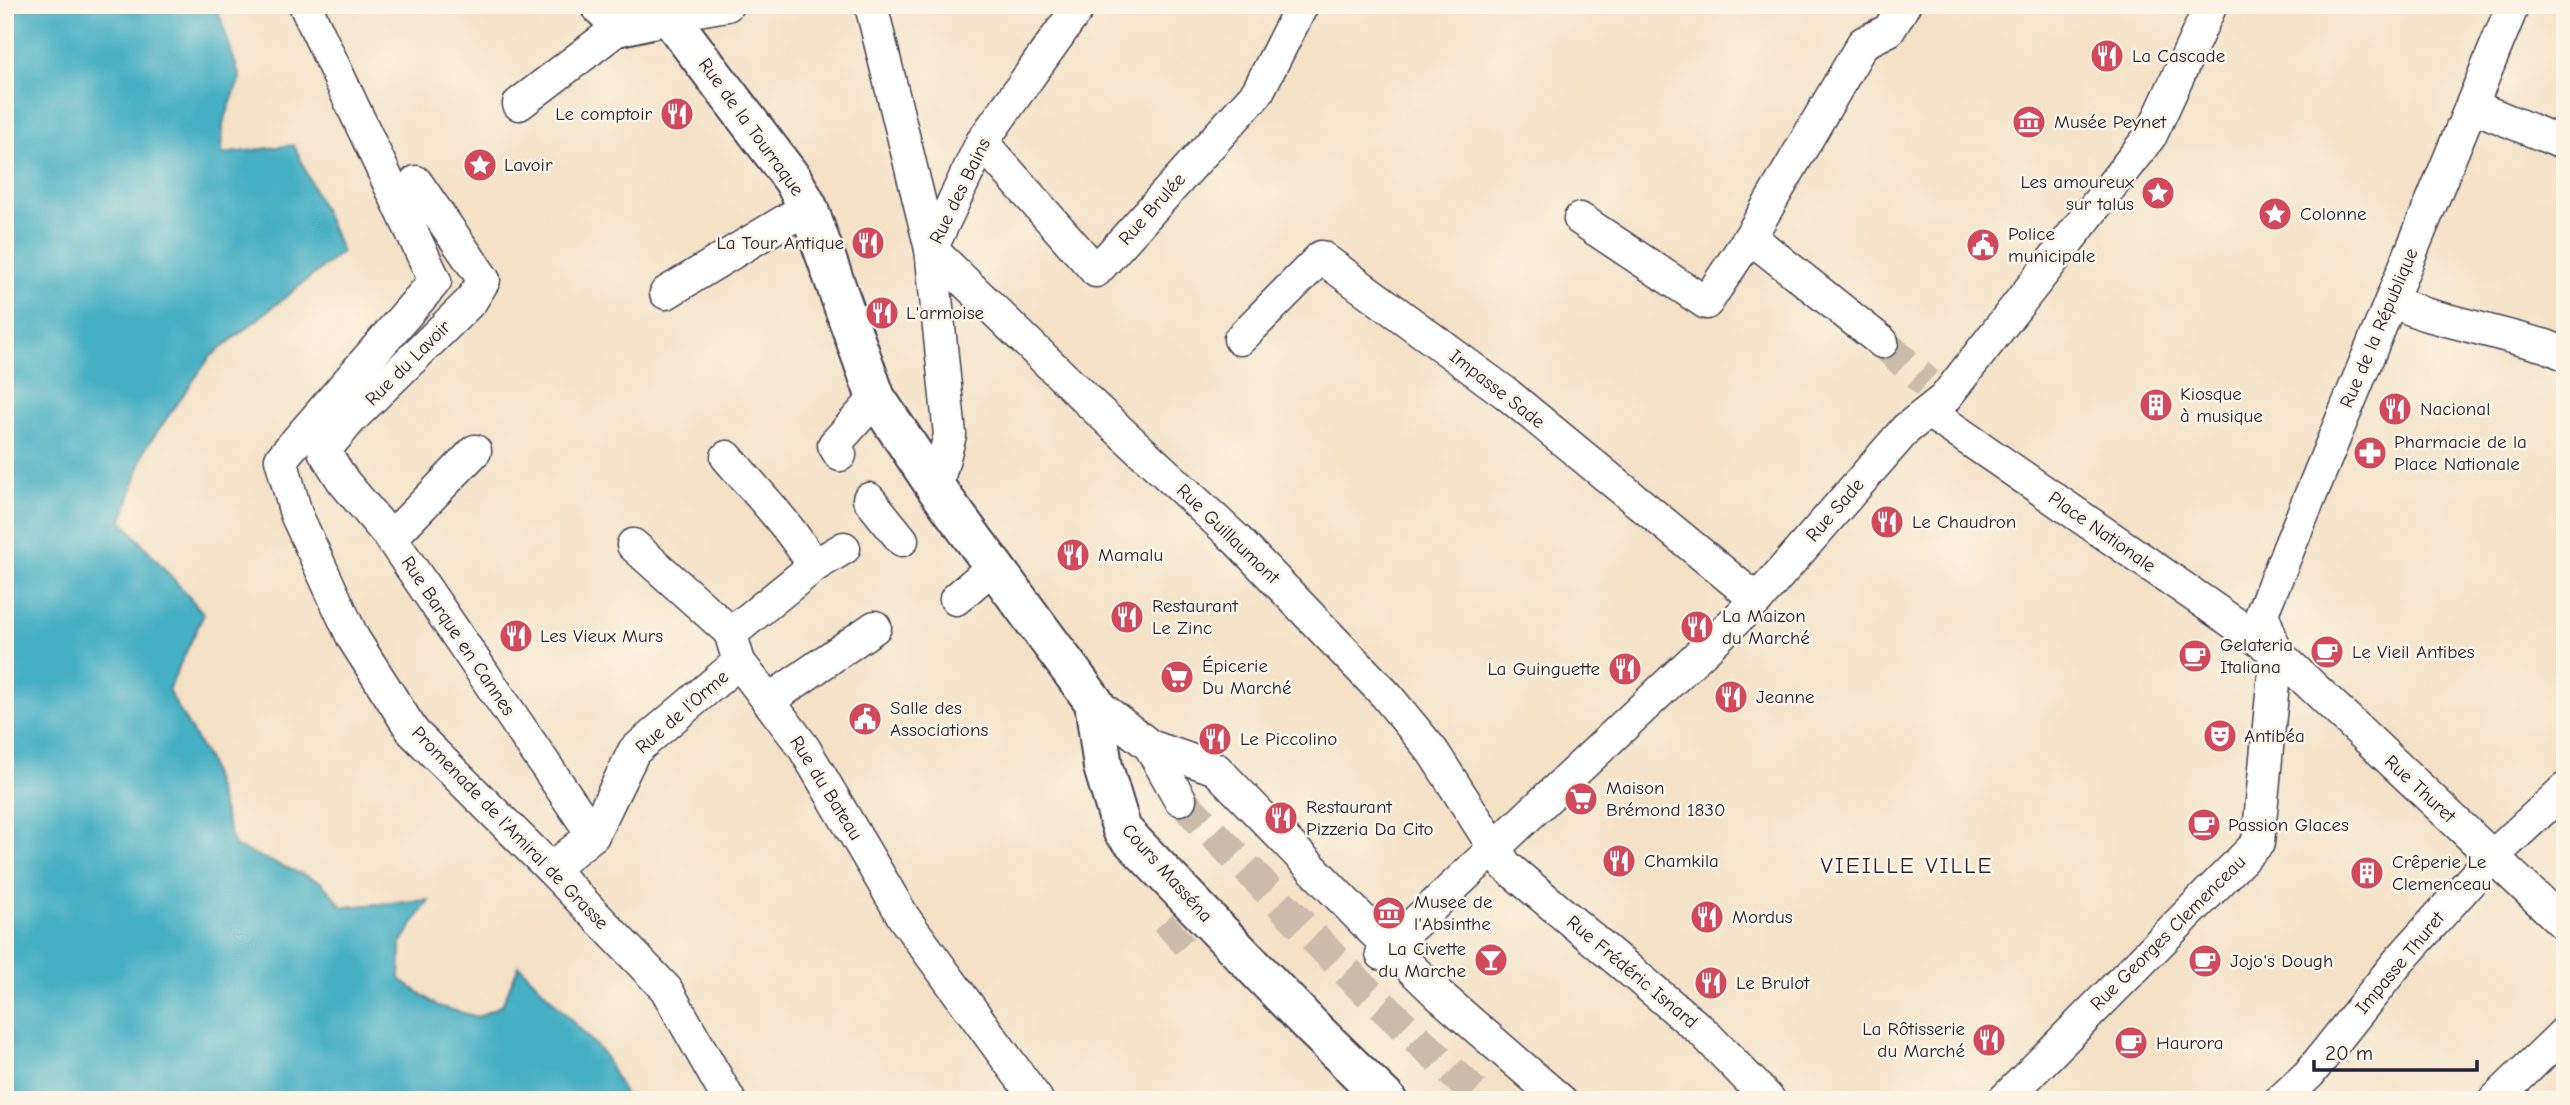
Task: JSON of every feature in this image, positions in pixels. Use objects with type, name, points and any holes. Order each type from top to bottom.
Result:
[{"type":"street","name":"Promenade de l'Amiral de Grasse","points":[[305,5],[435,281],[281,459],[296,514],[353,638],[413,732],[551,869],[666,989],[729,1100]]},
{"type":"street","points":[[519,104],[610,16],[668,15],[727,5]]},
{"type":"street","points":[[871,5],[931,249]]},
{"type":"street","name":"Rue des Bains","points":[[936,488],[950,435],[931,249],[982,142],[1080,5]]},
{"type":"street","name":"Rue Brulée","points":[[982,142],[1096,271],[1256,93],[1302,5]]},
{"type":"street","points":[[1580,219],[1706,303],[1750,237],[1863,43],[1889,30],[1904,5]]},
{"type":"street","name":"Rue Sade","points":[[1386,950],[1757,600],[1933,398],[2151,135],[2211,5]]},
{"type":"street","name":"Rue de la République","points":[[2276,652],[2262,613],[2513,5]]},
{"type":"street","name":"Rue de la Tourraque","points":[[668,15],[793,180],[808,207],[876,398]]},
{"type":"street","points":[[2472,106],[2565,144]]},
{"type":"street","name":"Rue du Lavoir","points":[[391,538],[343,481],[324,451],[351,419],[471,301],[484,280],[416,182]]},
{"type":"street","points":[[666,293],[808,207]]},
{"type":"street","points":[[1750,237],[1882,342]]},
{"type":"street","name":"Rue Guillaumont","points":[[931,249],[1237,540],[1386,695],[1433,752],[1493,848]]},
{"type":"street","name":"Impasse Sade","points":[[1240,339],[1321,257],[1507,394],[1757,600]]},
{"type":"street","points":[[2391,301],[2424,314],[2546,346],[2565,354]]},
{"type":"street","points":[[840,455],[834,445],[876,398]]},
{"type":"street","name":"Cours Masséna","points":[[876,398],[936,488],[1094,702],[1103,767],[1122,830],[1328,1044],[1387,1100]]},
{"type":"street","name":"Place Nationale","points":[[1933,398],[2276,652]]},
{"type":"street","name":"Rue Barque en Cannes","points":[[475,451],[391,538],[593,835]]},
{"type":"street","points":[[727,457],[781,520],[814,566]]},
{"type":"street","points":[[633,545],[730,632],[814,566],[885,520]]},
{"type":"street","points":[[956,599],[994,566]]},
{"type":"street","points":[[768,701],[875,627]]},
{"type":"street","name":"Rue de l'Orme","points":[[551,869],[593,835],[634,751],[739,662],[730,632]]},
{"type":"street","name":"Rue Thuret","points":[[2276,652],[2565,925]]},
{"type":"street","name":"Rue Georges Clemenceau","points":[[2004,1100],[2258,843],[2276,652]]},
{"type":"street","name":"Rue du Bateau","points":[[739,662],[804,748],[901,924],[1037,1100]]},
{"type":"street","points":[[1094,702],[1150,746],[1216,769],[1386,950],[1560,1100]]},
{"type":"street","points":[[1150,746],[1180,799]]},
{"type":"street","name":"Impasse Thuret","points":[[2281,1100],[2309,1074],[2398,962],[2492,857],[2565,789]]},
{"type":"street","name":"Rue Frédéric Isnard","points":[[1493,848],[1506,866],[1704,1033],[1769,1100]]},
{"type":"street","points":[[2495,1100],[2565,1032]]},
{"type":"water","points":[[5,5],[213,5],[221,19],[240,78],[223,124],[222,154],[294,145],[342,252],[210,357],[145,449],[122,521],[204,614],[168,690],[208,760],[234,846],[321,882],[343,907],[429,900],[401,943],[400,979],[438,1006],[478,1017],[502,1005],[519,965],[603,1053],[627,1100],[5,1100]]},
{"type":"tunnel","points":[[1882,342],[1927,383]]},
{"type":"tunnel","points":[[1180,799],[1356,981],[1482,1100]]},
{"type":"tunnel","points":[[1165,942],[1183,926]]},
{"type":"place","name":"La Cascade","points":[[2107,56]]},
{"type":"place","name":"Le comptoir","points":[[677,114]]},
{"type":"place","name":"Musée Peynet","points":[[2029,122]]},
{"type":"place","name":"Lavoir","points":[[480,165]]},
{"type":"place","name":"Les amoureux sur talus","points":[[2158,193]]},
{"type":"place","name":"Colonne","points":[[2275,214]]},
{"type":"place","name":"La Tour Antique","points":[[868,243]]},
{"type":"place","name":"Police municipale","points":[[1983,245]]},
{"type":"place","name":"L'armoise","points":[[882,313]]},
{"type":"place","name":"Kiosque à musique","points":[[2156,405]]},
{"type":"place","name":"Nacional","points":[[2395,409]]},
{"type":"place","name":"Pharmacie de la Place Nationale","points":[[2370,453]]},
{"type":"place","name":"Le Chaudron","points":[[1887,522]]},
{"type":"place","name":"Mamalu","points":[[1073,555]]},
{"type":"place","name":"Restaurant Le Zinc","points":[[1127,617]]},
{"type":"place","name":"La Maizon du Marché","points":[[1697,627]]},
{"type":"place","name":"Les Vieux Murs","points":[[516,636]]},
{"type":"place","name":"Le Vieil Antibes","points":[[2327,652]]},
{"type":"place","name":"Gelateria Italiana","points":[[2195,656]]},
{"type":"place","name":"La Guinguette","points":[[1625,669]]},
{"type":"place","name":"Épicerie Du Marché","points":[[1177,677]]},
{"type":"place","name":"Jeanne","points":[[1731,697]]},
{"type":"place","name":"Salle des Associations","points":[[865,719]]},
{"type":"place","name":"Antibéa","points":[[2220,736]]},
{"type":"place","name":"Le Piccolino","points":[[1215,739]]},
{"type":"place","name":"Maison Brémond 1830","points":[[1581,799]]},
{"type":"place","name":"Restaurant Pizzeria Da Cito","points":[[1281,818]]},
{"type":"place","name":"Passion Glaces","points":[[2204,825]]},
{"type":"place","name":"Chamkila","points":[[1619,861]]},
{"type":"place","name":"Crêperie Le Clemenceau","points":[[2367,873]]},
{"type":"place","name":"Musee de l'Absinthe","points":[[1389,913]]},
{"type":"place","name":"Mordus","points":[[1707,917]]},
{"type":"place","name":"La Civette du Marche","points":[[1491,960]]},
{"type":"place","name":"Jojo's Dough","points":[[2205,961]]},
{"type":"place","name":"Le Brulot","points":[[1711,983]]},
{"type":"place","name":"La Rôtisserie du Marché","points":[[1989,1040]]},
{"type":"place","name":"Haurora","points":[[2131,1043]]},
{"type":"district","name":"VIEILLE VILLE","points":[[1907,865]]}]
